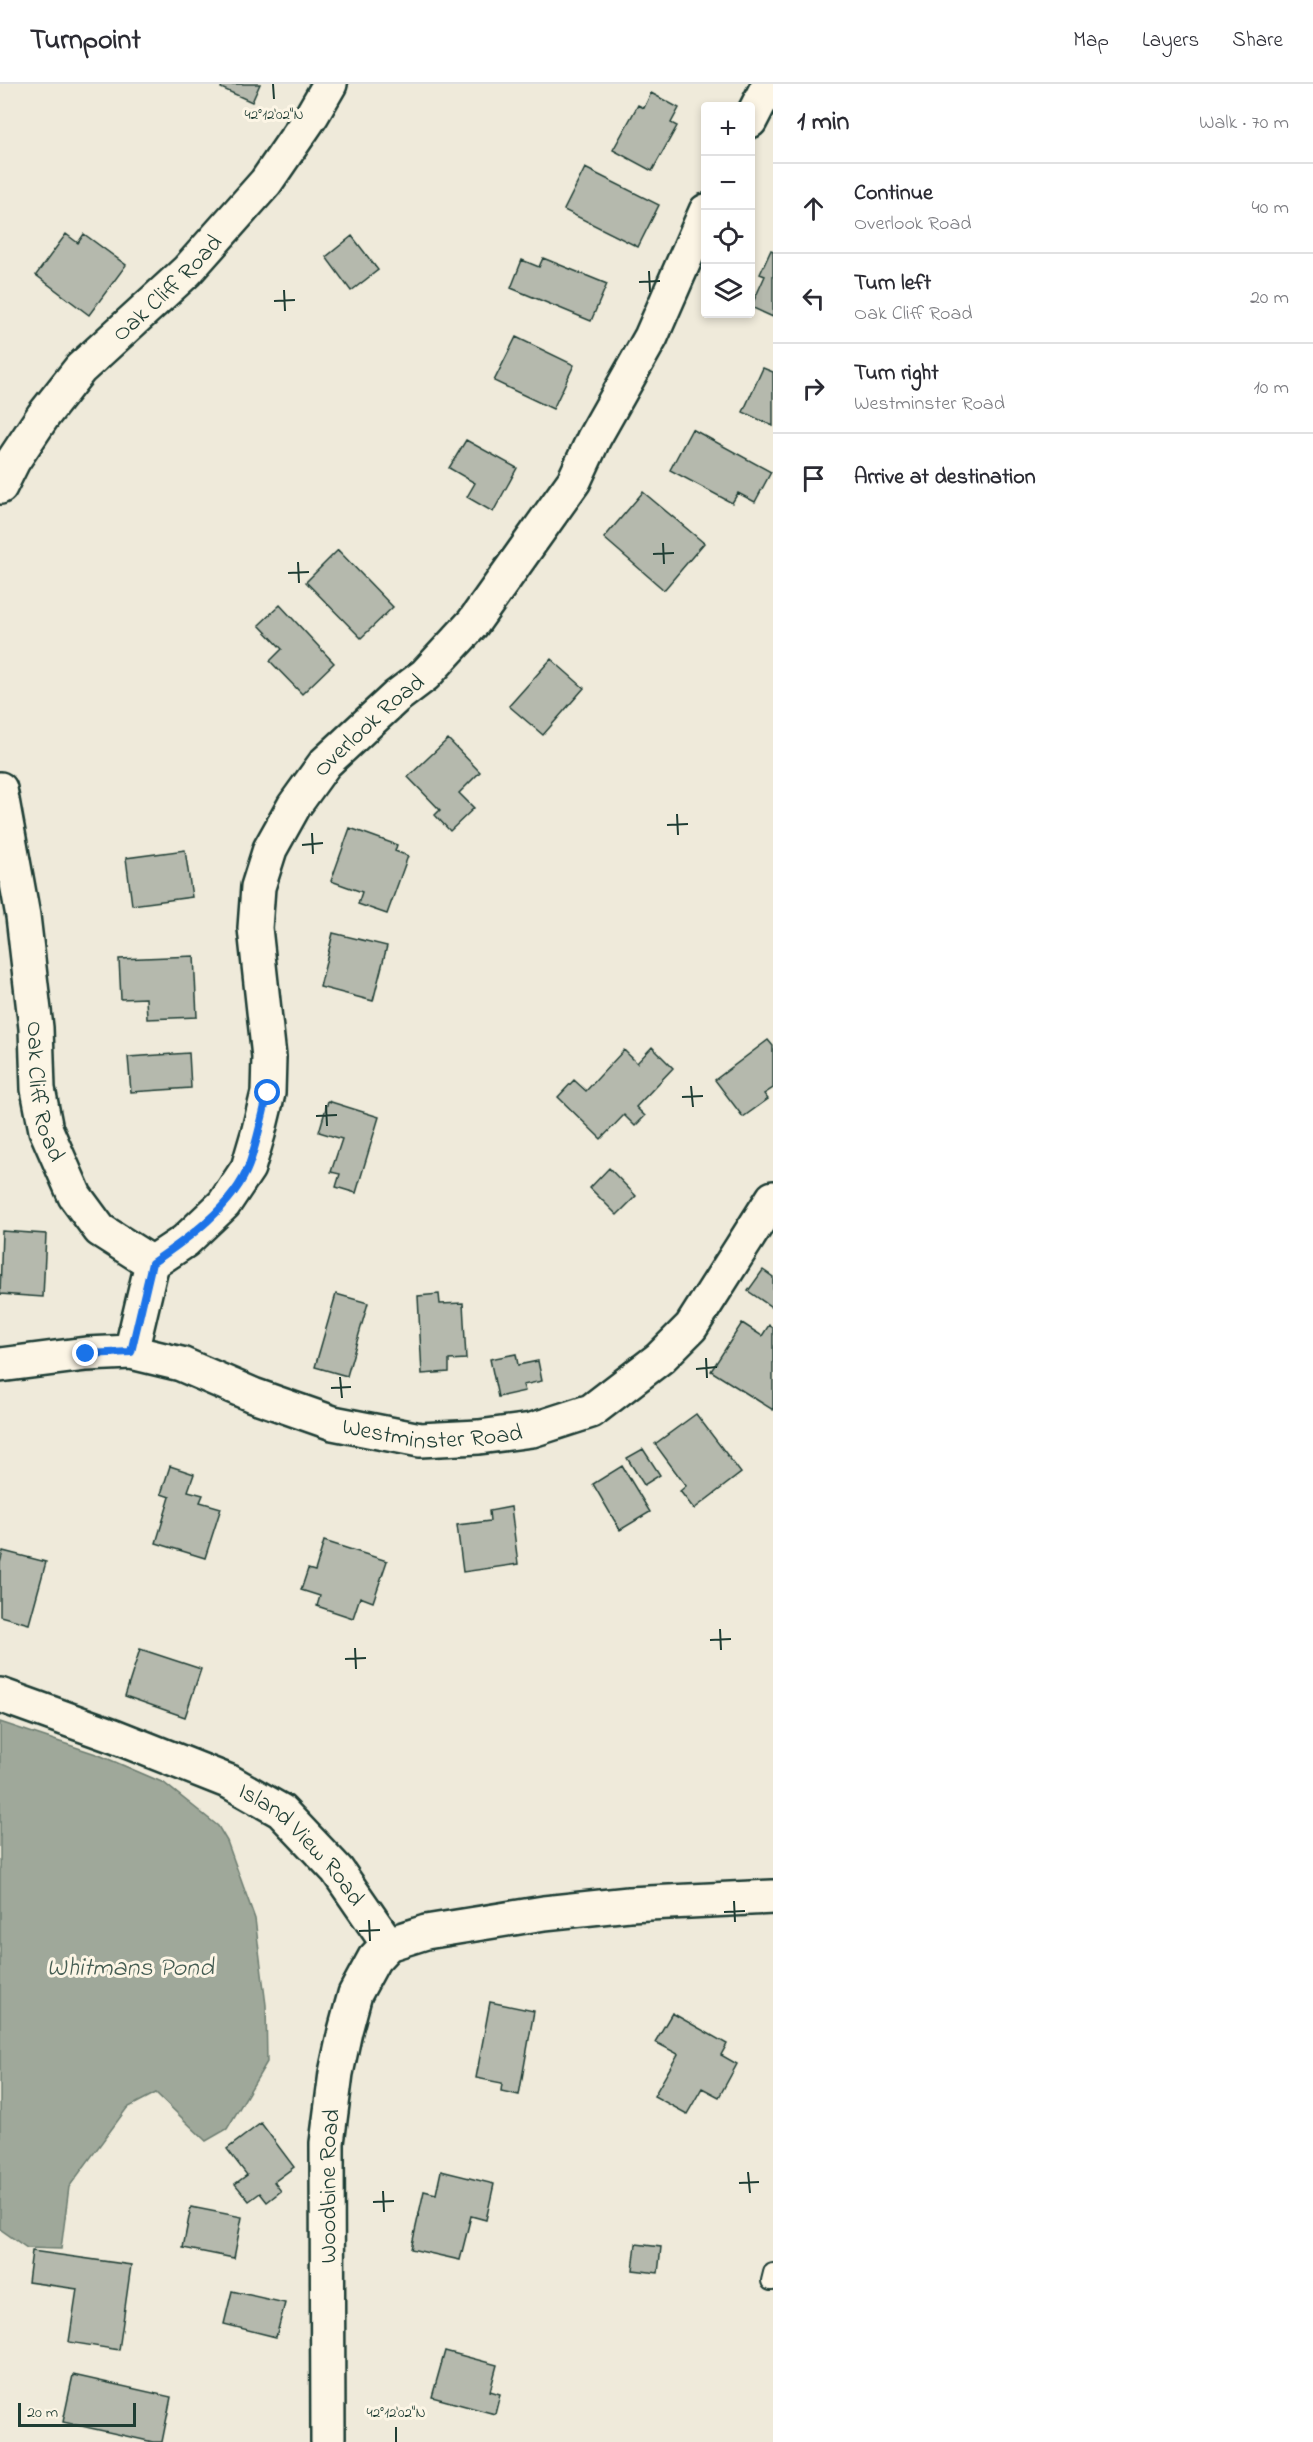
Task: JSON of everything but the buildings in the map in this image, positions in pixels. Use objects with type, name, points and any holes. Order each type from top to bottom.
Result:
[{"type":"street","name":"Oak Cliff Road","points":[[0,487],[13,461],[43,416],[80,369],[187,272],[266,182],[312,115],[330,84]]},
{"type":"street","points":[[755,111],[769,84]]},
{"type":"street","name":"Overlook Road","points":[[152,1263],[185,1241],[224,1204],[248,1168],[258,1134],[268,1093],[269,1057],[255,928],[258,887],[270,849],[294,806],[325,763],[396,697],[425,675],[473,623],[574,481],[594,438],[651,337],[701,219]]},
{"type":"street","name":"Oak Cliff Road","points":[[0,789],[23,916],[36,1028],[38,1089],[46,1130],[75,1196],[100,1230],[152,1263]]},
{"type":"street","name":"Westminster Road","points":[[0,1365],[86,1354],[131,1352],[181,1364],[253,1395],[333,1423],[420,1440],[479,1437],[532,1430],[591,1411],[660,1358],[691,1327],[773,1198]]},
{"type":"street","points":[[131,1352],[152,1263]]},
{"type":"street","name":"Island View Road","points":[[0,1695],[114,1736],[230,1782],[280,1811],[337,1870],[388,1944]]},
{"type":"street","points":[[388,1944],[426,1932],[544,1913],[629,1904],[773,1897]]},
{"type":"street","name":"Woodbine Road","points":[[328,2442],[328,2131],[336,2073],[355,1994],[374,1959],[388,1944]]},
{"type":"lane","points":[[773,2272],[773,2281]]},
{"type":"water","name":"Whitmans Pond","points":[[0,1722],[99,1755],[164,1783],[218,1826],[227,1841],[255,1919],[266,2005],[267,2062],[227,2129],[206,2141],[156,2093],[127,2108],[69,2187],[61,2249],[27,2248],[0,2229]]},
{"type":"route","points":[[86,1354],[131,1352],[152,1263],[185,1241],[224,1204],[248,1168],[268,1093]]}]
